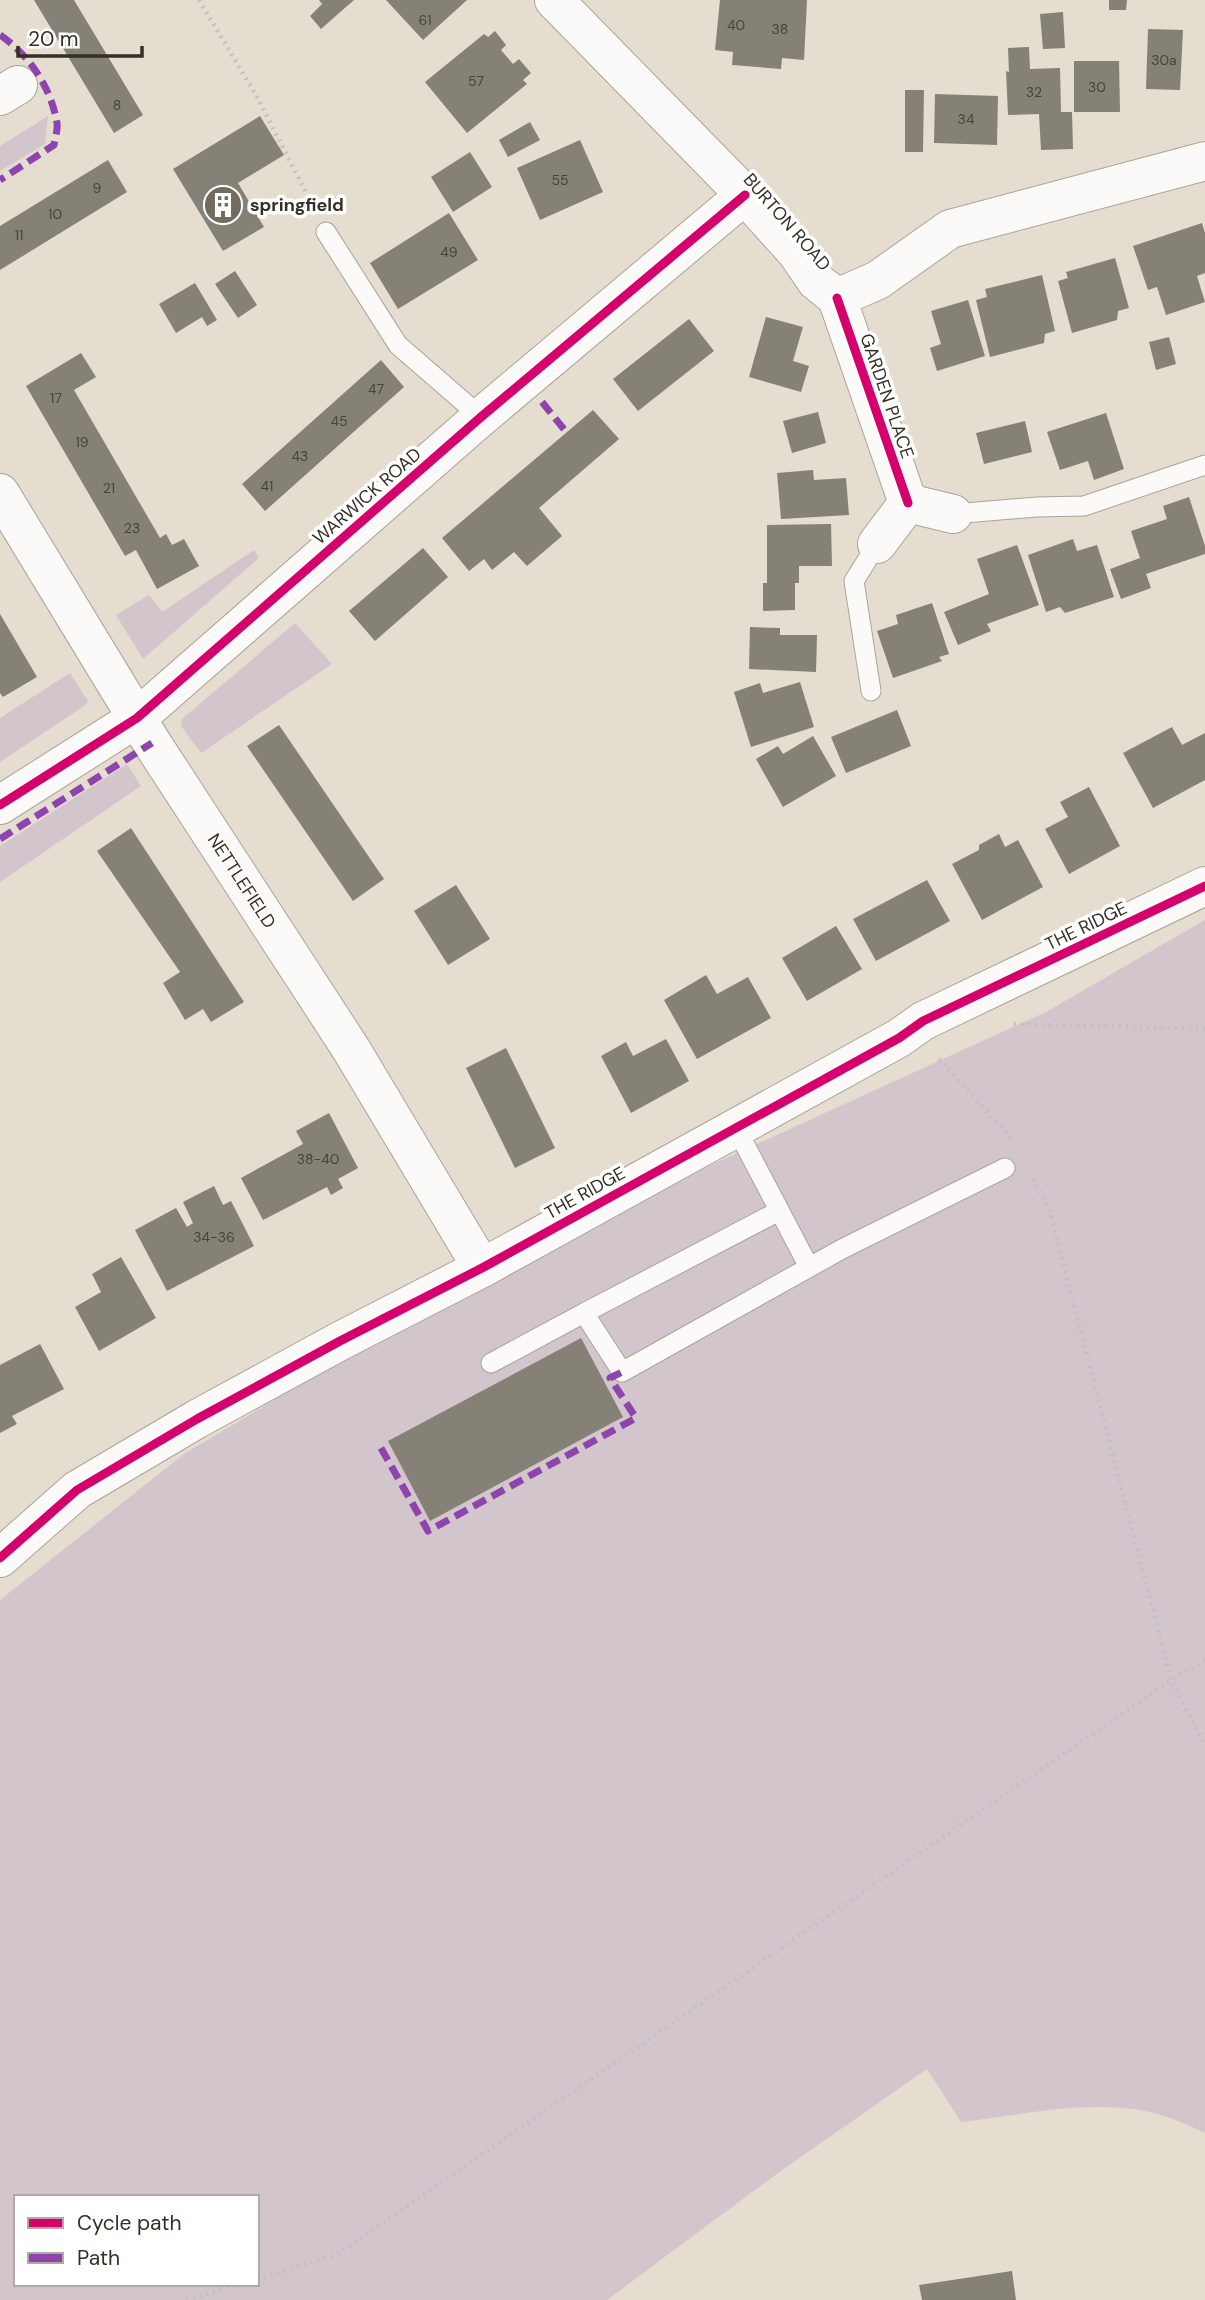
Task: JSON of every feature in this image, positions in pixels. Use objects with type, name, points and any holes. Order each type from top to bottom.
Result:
[{"type":"street","name":"BURTON ROAD","points":[[554,0],[745,195],[797,253],[816,281],[838,298]]},
{"type":"street","points":[[838,298],[878,281],[950,229],[1205,161]]},
{"type":"street","name":"WARWICK ROAD","points":[[0,805],[137,718],[481,417],[745,195]]},
{"type":"street","name":"GARDEN PLACE","points":[[838,298],[908,503]]},
{"type":"street","name":"NETTLEFIELD","points":[[0,493],[137,718],[351,1049],[482,1268]]},
{"type":"street","points":[[877,544],[908,503],[953,514]]},
{"type":"street","name":"THE RIDGE","points":[[0,1558],[77,1490],[197,1419],[482,1268],[735,1126],[899,1038],[923,1021],[1205,886]]},
{"type":"lane","points":[[326,232],[398,345],[481,417]]},
{"type":"lane","points":[[953,514],[1084,506],[1205,465]]},
{"type":"lane","points":[[871,691],[854,582],[877,544]]},
{"type":"lane","points":[[735,1126],[809,1267]]},
{"type":"lane","points":[[584,1313],[622,1372],[809,1267],[1005,1168]]},
{"type":"lane","points":[[491,1363],[779,1211]]},
{"type":"path","points":[[199,0],[256,95],[326,232]]},
{"type":"path","points":[[923,1021],[936,1055],[1009,1135],[1016,1147]]},
{"type":"path","points":[[1004,1024],[1205,1029]]},
{"type":"path","points":[[1029,1172],[1049,1208],[1171,1680],[1205,1745]]},
{"type":"path","points":[[259,2278],[336,2255],[1171,1680],[1205,1661]]},
{"type":"path","points":[[186,2300],[232,2286]]},
{"type":"shaded area","points":[[48,116],[45,144],[0,171],[0,146]]},
{"type":"shaded area","points":[[254,550],[259,558],[143,659],[116,615],[149,595],[162,612]]},
{"type":"shaded area","points":[[295,623],[332,664],[201,753],[181,726],[182,719]]},
{"type":"shaded area","points":[[70,673],[88,701],[0,762],[0,718]]},
{"type":"shaded area","points":[[127,764],[141,786],[0,882],[0,846]]},
{"type":"shaded area","points":[[1205,920],[1205,2133],[1160,2114],[1122,2108],[1053,2110],[961,2122],[927,2069],[782,2170],[607,2300],[0,2300],[0,1600],[184,1454],[523,1251],[1046,1012]]},
{"type":"building","points":[[34,0],[74,0],[143,115],[114,133]]},
{"type":"building","points":[[319,0],[354,0],[321,29],[310,16],[322,4]]},
{"type":"building","points":[[386,0],[467,0],[423,40]]},
{"type":"building","points":[[720,0],[807,0],[804,60],[782,58],[781,69],[732,65],[733,52],[715,50]]},
{"type":"building","points":[[1109,0],[1127,0],[1126,10],[1109,10]]},
{"type":"building","points":[[1063,12],[1065,48],[1043,49],[1040,14]]},
{"type":"building","points":[[1148,29],[1183,30],[1180,90],[1146,89]]},
{"type":"building","points":[[495,31],[506,45],[501,50],[513,64],[519,59],[531,73],[523,80],[527,84],[467,133],[425,82],[484,34],[488,37]]},
{"type":"building","points":[[1029,47],[1030,69],[1060,68],[1061,112],[1072,112],[1073,149],[1041,150],[1039,114],[1008,115],[1008,48]]},
{"type":"building","points":[[1074,61],[1119,61],[1120,112],[1074,112]]},
{"type":"building","points":[[905,90],[924,90],[923,152],[905,152]]},
{"type":"building","points":[[935,94],[998,96],[997,145],[934,143]]},
{"type":"building","name":"springfield","points":[[260,116],[284,155],[238,183],[264,227],[223,251],[173,169]]},
{"type":"building","points":[[530,122],[540,140],[508,157],[499,140]]},
{"type":"building","points":[[580,140],[603,192],[540,220],[517,168]]},
{"type":"building","points":[[470,152],[492,187],[453,212],[431,177]]},
{"type":"building","points":[[108,160],[127,192],[0,270],[0,226]]},
{"type":"building","points":[[449,213],[478,260],[398,309],[370,263]]},
{"type":"building","points":[[1202,223],[1205,233],[1205,273],[1197,276],[1205,302],[1166,315],[1157,287],[1148,290],[1133,246]]},
{"type":"building","points":[[1115,258],[1129,308],[1118,311],[1117,320],[1072,333],[1058,281],[1068,278],[1066,272]]},
{"type":"building","points":[[235,271],[257,305],[238,318],[215,284]]},
{"type":"building","points":[[1042,275],[1055,331],[1045,334],[1044,343],[990,357],[976,300],[987,297],[985,289]]},
{"type":"building","points":[[195,283],[217,320],[207,326],[202,317],[176,333],[159,304]]},
{"type":"building","points":[[968,300],[985,356],[937,371],[930,348],[941,344],[931,311]]},
{"type":"building","points":[[766,317],[803,327],[793,361],[809,366],[801,392],[749,377]]},
{"type":"building","points":[[689,319],[714,351],[638,411],[613,379]]},
{"type":"building","points":[[1169,337],[1176,364],[1156,370],[1149,342]]},
{"type":"building","points":[[81,353],[96,377],[74,390],[160,538],[166,534],[172,545],[184,539],[199,566],[157,589],[136,550],[125,556],[26,386]]},
{"type":"building","points":[[381,360],[404,387],[265,511],[242,484]]},
{"type":"building","points":[[593,410],[619,439],[539,508],[562,536],[527,566],[514,552],[492,570],[484,559],[469,571],[442,538]]},
{"type":"building","points":[[818,412],[826,443],[792,453],[783,421]]},
{"type":"building","points":[[1106,413],[1124,469],[1094,480],[1088,461],[1060,470],[1047,432]]},
{"type":"building","points":[[1025,421],[1032,452],[984,464],[976,433]]},
{"type":"building","points":[[813,470],[814,480],[846,478],[849,515],[781,519],[777,473]]},
{"type":"building","points":[[1189,497],[1205,546],[1205,554],[1146,574],[1151,588],[1121,599],[1110,569],[1140,558],[1131,531],[1167,519],[1163,506]]},
{"type":"building","points":[[831,524],[832,566],[799,566],[799,583],[795,583],[795,610],[763,611],[763,583],[767,583],[767,525]]},
{"type":"building","points":[[1073,539],[1077,551],[1097,545],[1114,597],[1065,613],[1060,607],[1046,612],[1028,555]]},
{"type":"building","points":[[1017,545],[1039,605],[987,624],[991,631],[958,645],[944,612],[989,594],[977,559]]},
{"type":"building","points":[[423,548],[448,577],[375,641],[349,611]]},
{"type":"building","points":[[932,603],[949,654],[939,657],[942,661],[893,678],[877,631],[898,624],[896,615]]},
{"type":"building","points":[[0,614],[37,677],[3,697],[0,693]]},
{"type":"building","points":[[750,627],[780,628],[780,635],[817,635],[816,672],[749,669]]},
{"type":"building","points":[[800,682],[814,727],[751,747],[734,692],[760,683],[763,693]]},
{"type":"building","points":[[897,710],[911,746],[846,773],[831,737]]},
{"type":"building","points":[[279,725],[384,879],[353,901],[247,746]]},
{"type":"building","points":[[1172,727],[1182,745],[1205,733],[1205,780],[1153,808],[1123,753]]},
{"type":"building","points":[[813,736],[836,776],[783,807],[756,759],[778,746],[783,754]]},
{"type":"building","points":[[1089,787],[1120,846],[1069,874],[1045,829],[1068,817],[1060,802]]},
{"type":"building","points":[[131,828],[244,1002],[211,1022],[203,1009],[185,1020],[163,983],[180,972],[97,851]]},
{"type":"building","points":[[999,834],[1005,847],[1018,840],[1043,887],[982,920],[952,864],[979,850],[979,845]]},
{"type":"building","points":[[927,880],[950,921],[876,961],[853,919]]},
{"type":"building","points":[[456,885],[490,939],[448,965],[414,911]]},
{"type":"building","points":[[836,926],[862,969],[807,1001],[782,958]]},
{"type":"building","points":[[706,975],[717,994],[748,977],[771,1018],[697,1059],[664,1000]]},
{"type":"building","points":[[666,1039],[689,1081],[631,1113],[601,1056],[626,1042],[633,1056]]},
{"type":"building","points":[[506,1048],[555,1148],[515,1168],[466,1068]]},
{"type":"building","points":[[329,1113],[358,1168],[338,1179],[343,1188],[331,1195],[327,1187],[263,1220],[241,1178],[303,1144],[296,1131]]},
{"type":"building","points":[[214,1186],[223,1205],[231,1201],[254,1246],[167,1291],[135,1230],[176,1208],[187,1227],[193,1223],[183,1202]]},
{"type":"building","points":[[121,1257],[156,1318],[99,1351],[75,1307],[101,1292],[92,1274]]},
{"type":"building","points":[[581,1338],[623,1417],[430,1521],[388,1441]]},
{"type":"building","points":[[40,1344],[64,1389],[12,1416],[17,1424],[0,1433],[0,1365]]},
{"type":"building","points":[[1012,2271],[1016,2300],[922,2300],[919,2285]]},
{"type":"marked path","points":[[0,35],[20,52],[37,73],[50,97],[57,126],[54,145],[0,180]]},
{"type":"marked path","points":[[542,402],[567,433]]},
{"type":"marked path","points":[[0,839],[152,743]]},
{"type":"marked path","points":[[381,1448],[428,1531],[636,1418],[610,1378],[622,1372]]},
{"type":"cycle path","points":[[0,805],[137,718],[481,417],[745,195]]},
{"type":"cycle path","points":[[837,298],[908,503]]},
{"type":"cycle path","points":[[0,1558],[77,1490],[197,1419],[482,1268],[899,1038],[923,1021],[1205,886]]},
{"type":"place","name":"springfield","points":[[223,205]]}]
